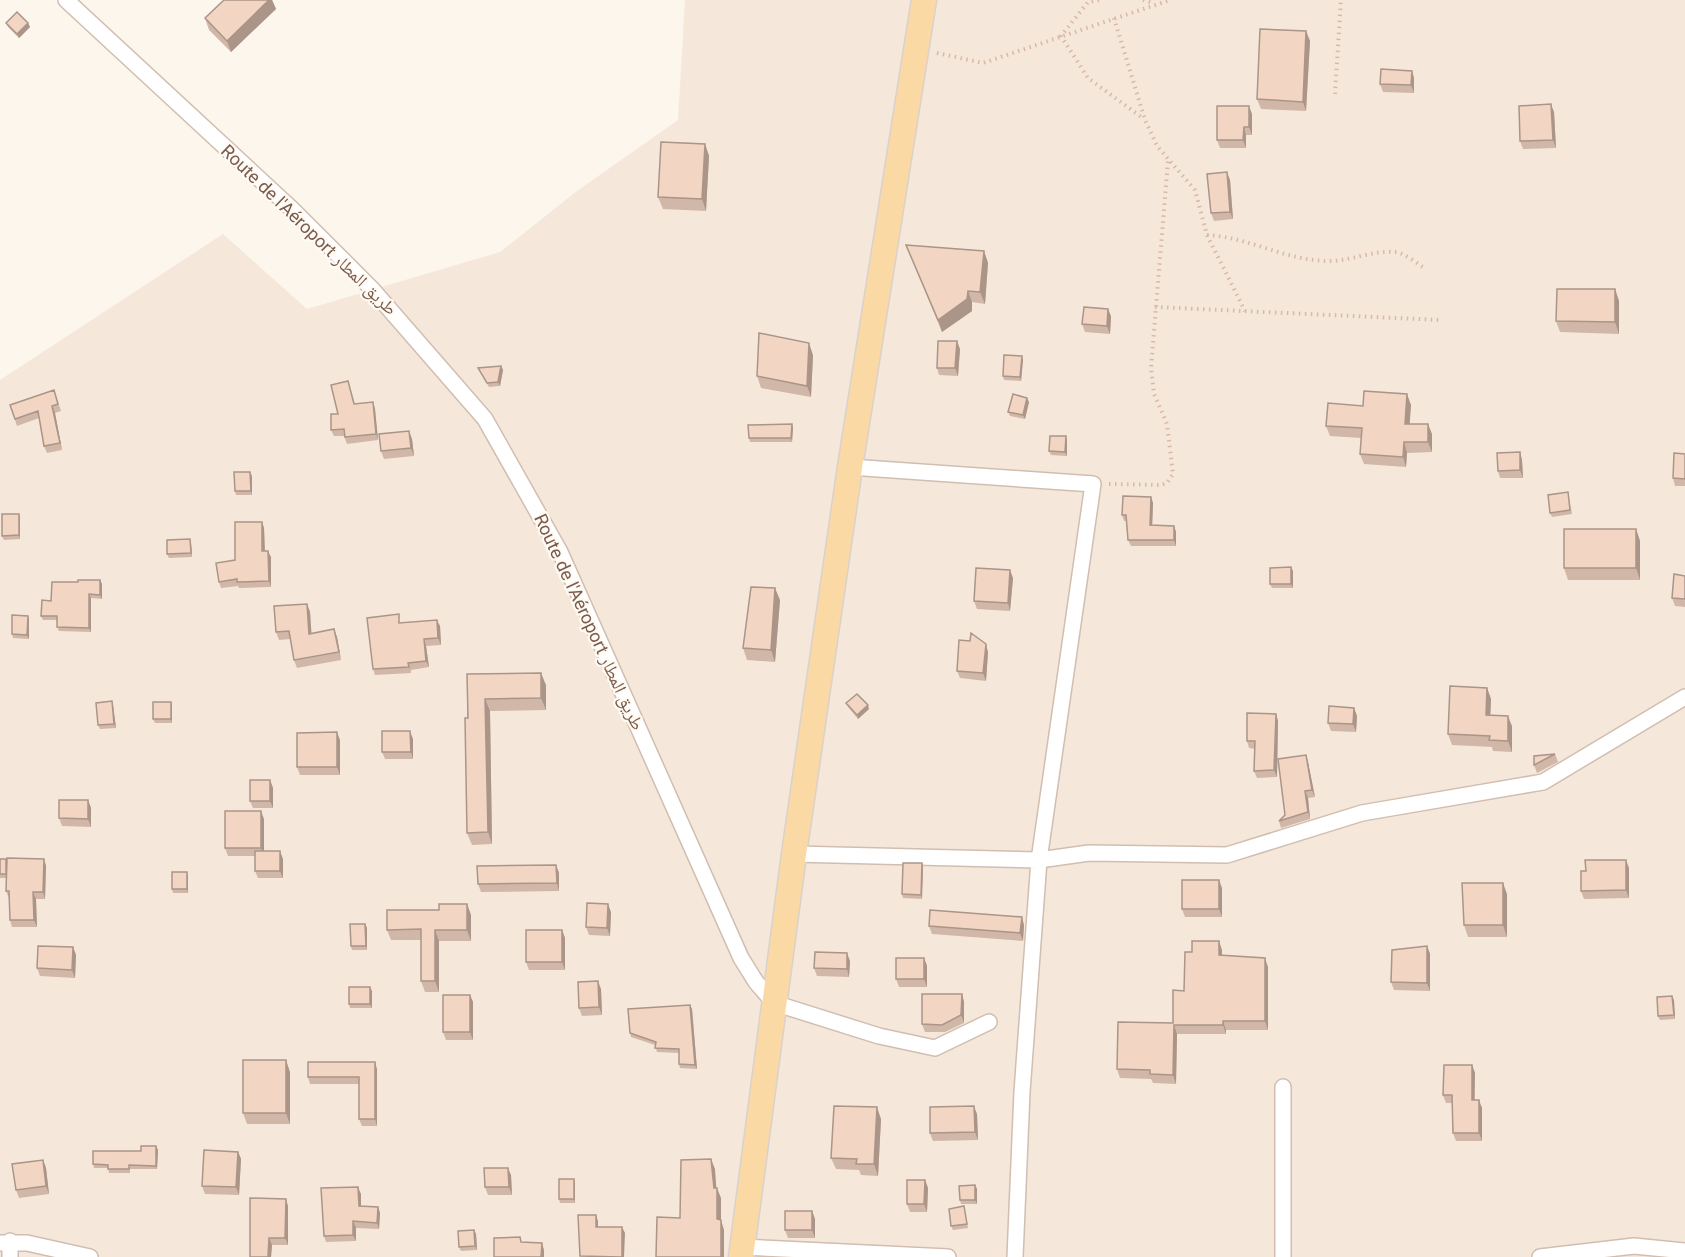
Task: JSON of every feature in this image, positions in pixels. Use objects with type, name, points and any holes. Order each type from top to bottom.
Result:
[{"type":"main road","points":[[742,1252],[794,854],[850,467],[924,0]]},
{"type":"street","name":"Route de l'Aéroport طريق المطار","points":[[66,0],[293,210],[371,288],[485,419],[560,552],[741,958],[756,982],[774,1003]]},
{"type":"street","points":[[850,467],[1093,484],[1039,860],[1022,1092],[1016,1257]]},
{"type":"street","points":[[794,854],[1039,860],[1089,853],[1227,855],[1362,813],[1544,782],[1685,697]]},
{"type":"street","points":[[774,1003],[879,1036],[935,1048],[989,1022]]},
{"type":"street","points":[[1283,1087],[1283,1257]]},
{"type":"street","points":[[1540,1257],[1634,1246],[1685,1251]]},
{"type":"street","points":[[7,1247],[90,1257]]},
{"type":"street","points":[[742,1252],[948,1257]]},
{"type":"path","points":[[1061,36],[1088,2],[1099,0]]},
{"type":"path","points":[[1143,0],[1154,3]]},
{"type":"path","points":[[916,49],[983,63],[1154,3],[1170,0]]},
{"type":"path","points":[[1335,94],[1341,0]]},
{"type":"path","points":[[1113,18],[1145,120],[1156,146],[1168,161],[1188,178],[1195,190],[1207,235],[1245,311]]},
{"type":"path","points":[[1061,36],[1088,78],[1145,120]]},
{"type":"path","points":[[1093,484],[1161,485],[1167,483],[1173,474],[1167,424],[1151,381],[1168,161]]},
{"type":"path","points":[[1207,235],[1230,236],[1242,243],[1286,256],[1330,261],[1396,251],[1423,267]]},
{"type":"path","points":[[1155,307],[1440,320]]},
{"type":"shaded area","points":[[685,0],[1685,0],[1685,1257],[0,1257],[0,380],[223,234],[307,309],[500,252],[577,191],[678,120]]},
{"type":"building","points":[[224,0],[269,0],[227,41],[205,18]]},
{"type":"building","points":[[17,12],[28,23],[17,34],[6,23]]},
{"type":"building","points":[[1260,29],[1306,31],[1303,102],[1257,99]]},
{"type":"building","points":[[1381,69],[1412,71],[1411,85],[1380,84]]},
{"type":"building","points":[[1551,104],[1553,140],[1520,141],[1519,106]]},
{"type":"building","points":[[1217,106],[1249,106],[1249,127],[1244,127],[1243,140],[1217,140]]},
{"type":"building","points":[[661,142],[705,144],[702,199],[658,197]]},
{"type":"building","points":[[1227,172],[1230,212],[1211,213],[1207,174]]},
{"type":"building","points":[[906,245],[984,251],[980,292],[968,291],[967,299],[938,320]]},
{"type":"building","points":[[1557,289],[1615,289],[1615,322],[1556,321]]},
{"type":"building","points":[[1084,307],[1108,309],[1107,326],[1082,324]]},
{"type":"building","points":[[759,333],[809,343],[807,386],[757,376]]},
{"type":"building","points":[[938,341],[957,341],[955,368],[937,368]]},
{"type":"building","points":[[1004,355],[1022,356],[1020,377],[1003,376]]},
{"type":"building","points":[[501,366],[498,382],[487,383],[478,368]]},
{"type":"building","points":[[348,381],[354,404],[373,402],[376,434],[345,437],[344,429],[331,430],[331,414],[338,414],[331,385]]},
{"type":"building","points":[[54,390],[58,404],[52,406],[60,443],[44,446],[38,411],[15,419],[10,405]]},
{"type":"building","points":[[1364,391],[1407,394],[1405,424],[1428,424],[1428,442],[1404,442],[1403,457],[1360,454],[1362,428],[1326,426],[1328,403],[1363,406]]},
{"type":"building","points":[[1013,394],[1027,398],[1023,415],[1008,412]]},
{"type":"building","points":[[792,424],[791,438],[749,438],[748,425]]},
{"type":"building","points":[[409,431],[411,448],[381,451],[379,434]]},
{"type":"building","points":[[1050,436],[1066,436],[1065,452],[1049,451]]},
{"type":"building","points":[[1520,452],[1520,470],[1498,471],[1497,453]]},
{"type":"building","points":[[1674,453],[1685,454],[1685,479],[1673,478]]},
{"type":"building","points":[[234,472],[250,472],[251,491],[235,491]]},
{"type":"building","points":[[1568,492],[1570,510],[1550,513],[1548,495]]},
{"type":"building","points":[[1123,496],[1151,497],[1150,525],[1174,526],[1174,540],[1128,540],[1126,515],[1122,515]]},
{"type":"building","points":[[2,514],[19,514],[19,535],[2,536]]},
{"type":"building","points":[[235,522],[262,522],[262,551],[268,551],[269,581],[237,582],[237,579],[219,582],[216,563],[235,560]]},
{"type":"building","points":[[1564,529],[1636,529],[1636,568],[1564,568]]},
{"type":"building","points":[[190,539],[191,553],[167,554],[167,540]]},
{"type":"building","points":[[1291,567],[1291,584],[1270,584],[1270,568]]},
{"type":"building","points":[[976,568],[1010,570],[1008,603],[974,601]]},
{"type":"building","points":[[1674,574],[1685,576],[1685,599],[1672,598]]},
{"type":"building","points":[[78,580],[100,580],[100,595],[89,594],[89,628],[57,627],[57,616],[41,616],[42,600],[51,601],[52,582],[78,582]]},
{"type":"building","points":[[751,587],[775,588],[771,650],[743,648]]},
{"type":"building","points":[[307,604],[309,634],[334,629],[339,652],[294,660],[289,631],[276,632],[274,606]]},
{"type":"building","points":[[399,614],[399,623],[437,620],[438,638],[424,639],[426,661],[408,663],[409,667],[373,669],[367,618]]},
{"type":"building","points":[[12,615],[28,616],[27,635],[12,634]]},
{"type":"building","points":[[971,633],[986,644],[983,673],[957,671],[959,640],[970,641]]},
{"type":"building","points":[[541,673],[541,698],[485,699],[488,832],[467,833],[465,718],[468,718],[467,674]]},
{"type":"building","points":[[1450,686],[1487,688],[1486,715],[1508,716],[1508,741],[1489,740],[1490,736],[1448,734]]},
{"type":"building","points":[[857,694],[868,705],[857,715],[846,703]]},
{"type":"building","points":[[112,701],[114,724],[98,725],[96,703]]},
{"type":"building","points":[[153,702],[171,702],[171,719],[153,719]]},
{"type":"building","points":[[1329,706],[1354,708],[1353,724],[1328,723]]},
{"type":"building","points":[[1247,713],[1276,714],[1274,770],[1254,771],[1255,741],[1247,741]]},
{"type":"building","points":[[382,731],[410,731],[411,752],[382,752]]},
{"type":"building","points":[[337,732],[337,767],[297,767],[297,733]]},
{"type":"building","points":[[1555,754],[1534,765],[1534,756]]},
{"type":"building","points":[[1306,755],[1312,790],[1305,791],[1308,812],[1279,821],[1285,815],[1278,759]]},
{"type":"building","points":[[250,780],[270,780],[270,801],[250,801]]},
{"type":"building","points":[[59,800],[88,800],[88,819],[59,818]]},
{"type":"building","points":[[225,811],[261,811],[261,848],[225,848]]},
{"type":"building","points":[[255,851],[280,851],[280,871],[255,871]]},
{"type":"building","points":[[7,858],[44,859],[43,892],[33,892],[34,920],[10,920],[9,891],[6,891]]},
{"type":"building","points":[[0,859],[6,859],[6,874],[0,874]]},
{"type":"building","points":[[1585,860],[1626,860],[1626,890],[1581,891],[1581,871],[1586,871]]},
{"type":"building","points":[[903,863],[922,863],[921,895],[902,894]]},
{"type":"building","points":[[556,865],[557,883],[478,884],[477,866]]},
{"type":"building","points":[[172,872],[187,872],[187,889],[172,889]]},
{"type":"building","points":[[1182,880],[1219,880],[1219,909],[1182,909]]},
{"type":"building","points":[[1462,883],[1503,883],[1503,925],[1464,925]]},
{"type":"building","points":[[587,903],[608,904],[607,928],[586,927]]},
{"type":"building","points":[[439,904],[467,904],[467,930],[435,930],[435,981],[421,981],[421,929],[387,930],[387,910],[439,910]]},
{"type":"building","points":[[930,910],[1022,917],[1020,933],[929,926]]},
{"type":"building","points":[[350,924],[365,924],[366,946],[351,946]]},
{"type":"building","points":[[526,930],[562,930],[562,962],[526,962]]},
{"type":"building","points":[[1192,941],[1219,941],[1219,955],[1265,958],[1265,1021],[1223,1021],[1223,1025],[1174,1025],[1173,1075],[1150,1074],[1150,1070],[1117,1069],[1118,1022],[1173,1023],[1173,990],[1184,991],[1185,952],[1192,952]]},
{"type":"building","points":[[38,946],[73,947],[72,970],[37,968]]},
{"type":"building","points":[[1427,946],[1427,983],[1391,982],[1392,950]]},
{"type":"building","points":[[815,952],[847,953],[847,969],[814,968]]},
{"type":"building","points":[[896,958],[924,958],[924,979],[896,979]]},
{"type":"building","points":[[598,981],[599,1007],[579,1008],[578,982]]},
{"type":"building","points":[[349,987],[370,987],[370,1004],[349,1004]]},
{"type":"building","points":[[922,994],[962,994],[961,1015],[942,1025],[922,1024]]},
{"type":"building","points":[[443,995],[470,995],[470,1032],[443,1032]]},
{"type":"building","points":[[1672,996],[1674,1015],[1658,1016],[1657,997]]},
{"type":"building","points":[[690,1005],[695,1065],[679,1064],[679,1049],[655,1048],[656,1042],[630,1033],[628,1009]]},
{"type":"building","points":[[243,1060],[286,1060],[286,1113],[243,1113]]},
{"type":"building","points":[[308,1062],[375,1062],[375,1119],[359,1119],[359,1077],[308,1077]]},
{"type":"building","points":[[1444,1065],[1472,1065],[1472,1100],[1479,1100],[1479,1133],[1453,1133],[1452,1095],[1443,1095]]},
{"type":"building","points":[[834,1106],[877,1107],[874,1164],[856,1164],[857,1159],[831,1158]]},
{"type":"building","points":[[974,1106],[975,1132],[930,1133],[930,1107]]},
{"type":"building","points":[[141,1146],[156,1146],[156,1166],[129,1165],[129,1169],[108,1169],[108,1165],[93,1164],[93,1151],[141,1151]]},
{"type":"building","points":[[204,1150],[238,1152],[236,1187],[202,1186]]},
{"type":"building","points":[[711,1159],[714,1188],[717,1188],[717,1219],[721,1220],[721,1257],[656,1257],[657,1217],[680,1218],[681,1160]]},
{"type":"building","points":[[43,1160],[46,1186],[16,1190],[12,1164]]},
{"type":"building","points":[[484,1168],[508,1168],[509,1187],[485,1187]]},
{"type":"building","points":[[559,1179],[574,1179],[574,1199],[559,1199]]},
{"type":"building","points":[[907,1180],[925,1180],[924,1204],[907,1204]]},
{"type":"building","points":[[975,1185],[975,1200],[960,1200],[959,1186]]},
{"type":"building","points":[[358,1187],[359,1206],[378,1207],[377,1223],[353,1221],[353,1235],[324,1236],[321,1188]]},
{"type":"building","points":[[250,1198],[286,1199],[285,1238],[269,1238],[268,1257],[250,1257]]},
{"type":"building","points":[[964,1206],[967,1224],[951,1226],[949,1209]]},
{"type":"building","points":[[785,1211],[812,1211],[812,1230],[785,1230]]},
{"type":"building","points":[[578,1215],[596,1215],[596,1227],[622,1227],[622,1257],[580,1256]]},
{"type":"building","points":[[474,1230],[475,1246],[459,1247],[458,1231]]},
{"type":"building","points":[[520,1237],[521,1242],[542,1243],[541,1257],[494,1257],[494,1238]]}]
